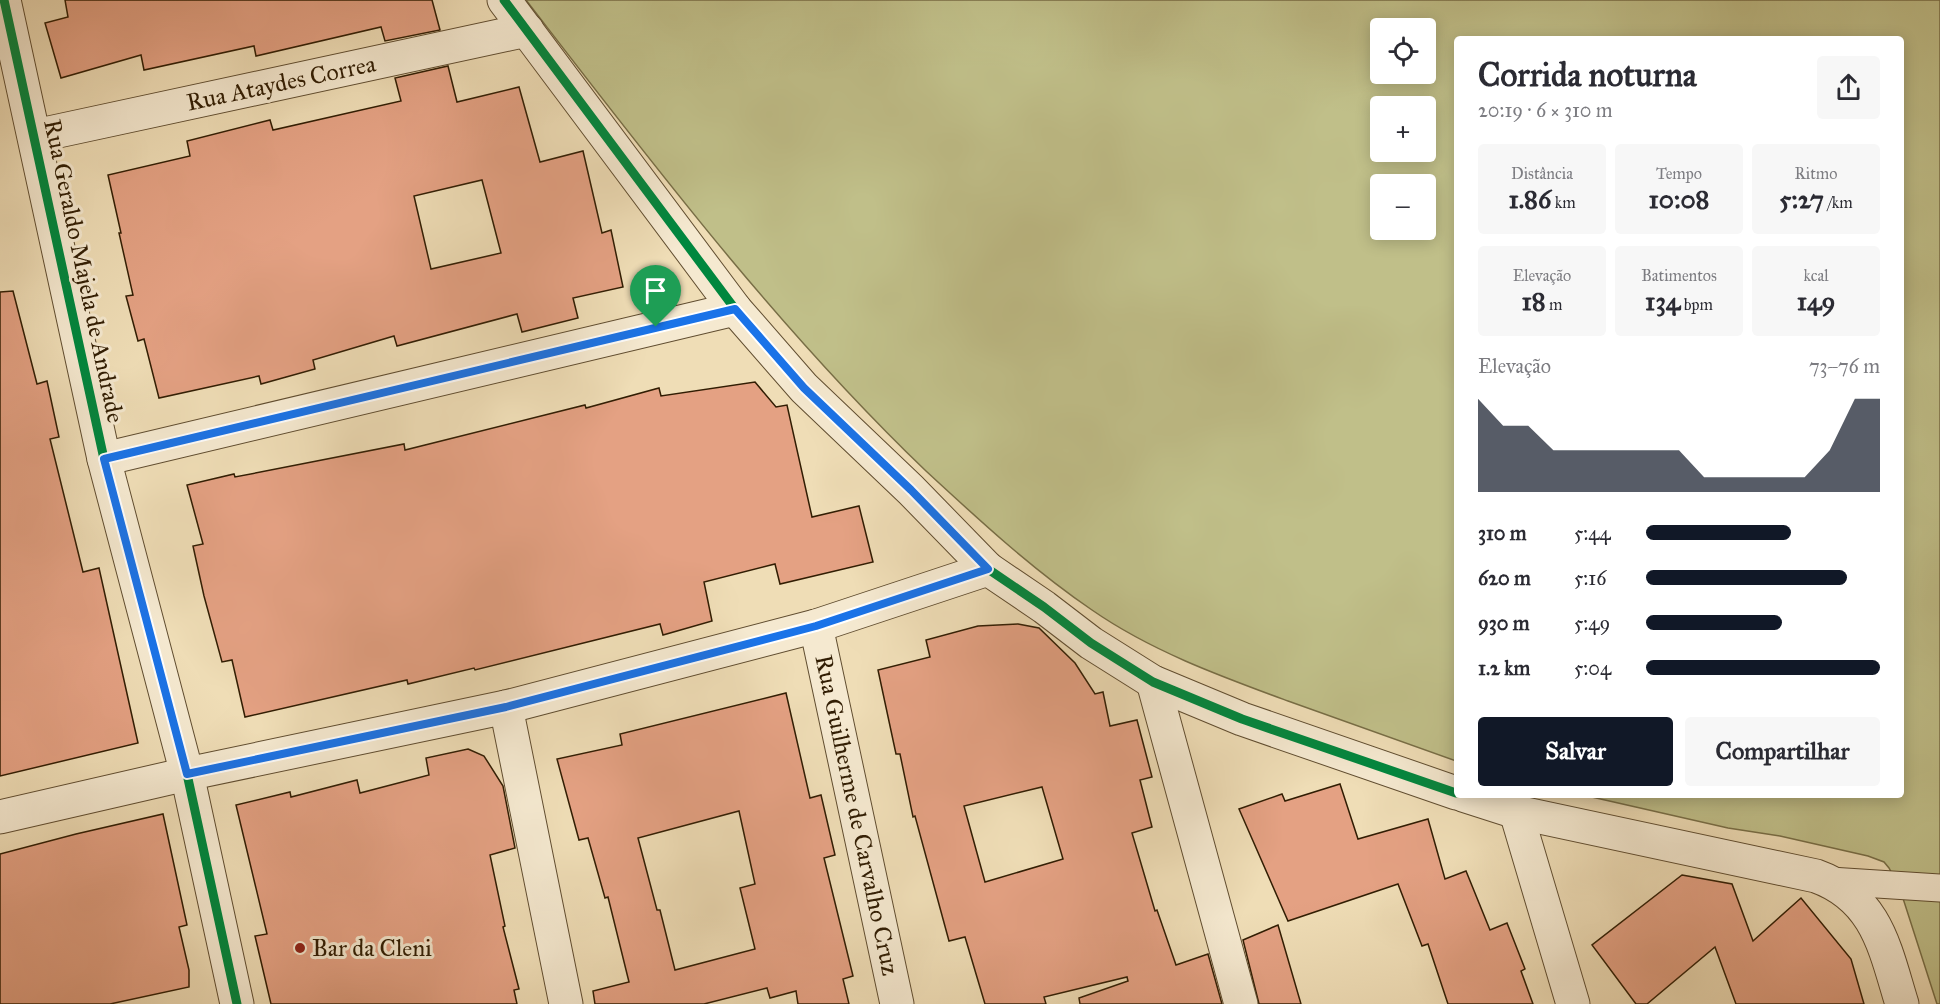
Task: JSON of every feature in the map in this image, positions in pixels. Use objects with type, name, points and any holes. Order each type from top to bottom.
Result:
[{"type":"street","name":"Rua Geraldo Majela de Andrade","points":[[4,0],[104,459],[187,774],[237,1004]]},
{"type":"street","points":[[504,0],[735,309],[804,388],[911,490],[988,569],[1044,607],[1091,643],[1153,682],[1242,719],[1454,792]]},
{"type":"street","name":"Rua Ataydes Correa","points":[[35,136],[527,30]]},
{"type":"street","points":[[104,459],[735,309]]},
{"type":"street","points":[[0,817],[187,774],[506,707],[816,626],[988,569]]},
{"type":"street","name":"Rua Guilherme de Carvalho Cruz","points":[[816,626],[897,1004]]},
{"type":"street","points":[[1153,682],[1241,1004]]},
{"type":"street","points":[[506,707],[566,1004]]},
{"type":"street","points":[[1472,798],[1516,812],[1816,876],[1830,881],[1860,903],[1874,922],[1884,942],[1902,1004]]},
{"type":"street","points":[[1516,812],[1573,1004]]},
{"type":"lane","points":[[1830,881],[1940,888]]},
{"type":"shaded area","points":[[526,0],[1940,0],[1940,1004],[1937,1004],[1900,889],[1884,862],[1868,856],[1780,836],[1728,828],[1596,798],[1904,798],[1904,36],[1454,36],[1454,760],[1212,672],[1138,638],[1092,610],[1027,561],[926,471],[818,360],[717,243]]},
{"type":"building","points":[[65,0],[432,0],[440,30],[385,41],[381,27],[256,56],[254,46],[144,70],[141,55],[61,78],[45,23],[68,17]]},
{"type":"building","points":[[448,66],[457,102],[519,87],[540,162],[583,151],[602,233],[611,230],[623,287],[573,298],[578,318],[522,332],[517,314],[397,346],[394,336],[313,360],[315,369],[261,384],[259,376],[159,398],[144,339],[138,341],[126,296],[133,295],[108,175],[190,156],[187,141],[270,120],[273,130],[401,101],[395,78]],"holes":[[[482,180],[501,253],[431,269],[414,196]]]},
{"type":"building","points":[[13,291],[37,384],[47,381],[59,437],[50,439],[83,572],[99,568],[138,743],[0,776],[0,292]]},
{"type":"building","points":[[755,382],[776,407],[787,405],[812,517],[859,506],[873,562],[780,584],[775,564],[704,582],[712,621],[663,635],[660,624],[475,670],[474,668],[408,684],[407,680],[245,717],[232,660],[222,662],[204,596],[193,546],[203,544],[187,485],[234,474],[235,477],[404,444],[405,450],[585,405],[586,408],[659,388],[661,396]]},
{"type":"building","points":[[1018,624],[1039,628],[1075,663],[1095,694],[1103,692],[1110,726],[1137,720],[1152,777],[1140,780],[1152,827],[1132,833],[1155,911],[1157,910],[1176,965],[1208,954],[1222,1004],[1080,1004],[1079,998],[1128,981],[1127,977],[1044,997],[1046,1004],[985,1004],[965,937],[949,941],[915,816],[913,817],[900,754],[896,754],[878,670],[930,657],[926,640],[978,626]],"holes":[[[1042,787],[1063,859],[985,882],[964,806]]]},
{"type":"building","points":[[786,693],[810,798],[821,795],[835,855],[824,858],[853,976],[843,979],[849,1004],[798,1004],[796,991],[770,998],[767,988],[704,1004],[595,1004],[593,991],[629,982],[608,897],[605,898],[588,838],[579,840],[557,759],[622,745],[620,734]],"holes":[[[739,811],[755,884],[740,888],[755,949],[675,970],[638,838]]]},
{"type":"building","points":[[468,749],[484,756],[503,786],[515,848],[490,855],[505,926],[503,927],[519,989],[514,990],[517,1004],[271,1004],[255,936],[267,934],[236,805],[290,792],[291,797],[357,780],[360,793],[429,775],[426,758]]},
{"type":"building","points":[[1340,784],[1358,839],[1428,819],[1445,879],[1466,871],[1490,930],[1507,923],[1525,969],[1521,971],[1533,1004],[1448,1004],[1428,944],[1422,946],[1398,884],[1288,921],[1239,809],[1282,794],[1285,801]]},
{"type":"building","points":[[163,814],[187,925],[179,927],[189,970],[189,987],[110,1004],[0,1004],[0,854]]},
{"type":"building","points":[[1682,875],[1732,884],[1753,941],[1801,898],[1851,959],[1864,1004],[1736,1004],[1715,947],[1647,1004],[1636,1004],[1592,945]]},
{"type":"building","points":[[1278,925],[1301,1004],[1259,1004],[1243,940]]},
{"type":"cycle path","points":[[4,0],[104,459],[187,774],[237,1004]]},
{"type":"cycle path","points":[[504,0],[735,309],[804,388],[911,490],[988,569],[1044,607],[1091,643],[1153,682],[1242,719],[1454,792]]},
{"type":"place","name":"Bar da Cleni","points":[[300,948]]},
{"type":"route","points":[[735,309],[804,388],[911,490],[988,569],[816,626],[506,707],[187,774],[104,459],[656,327],[735,309]]}]
